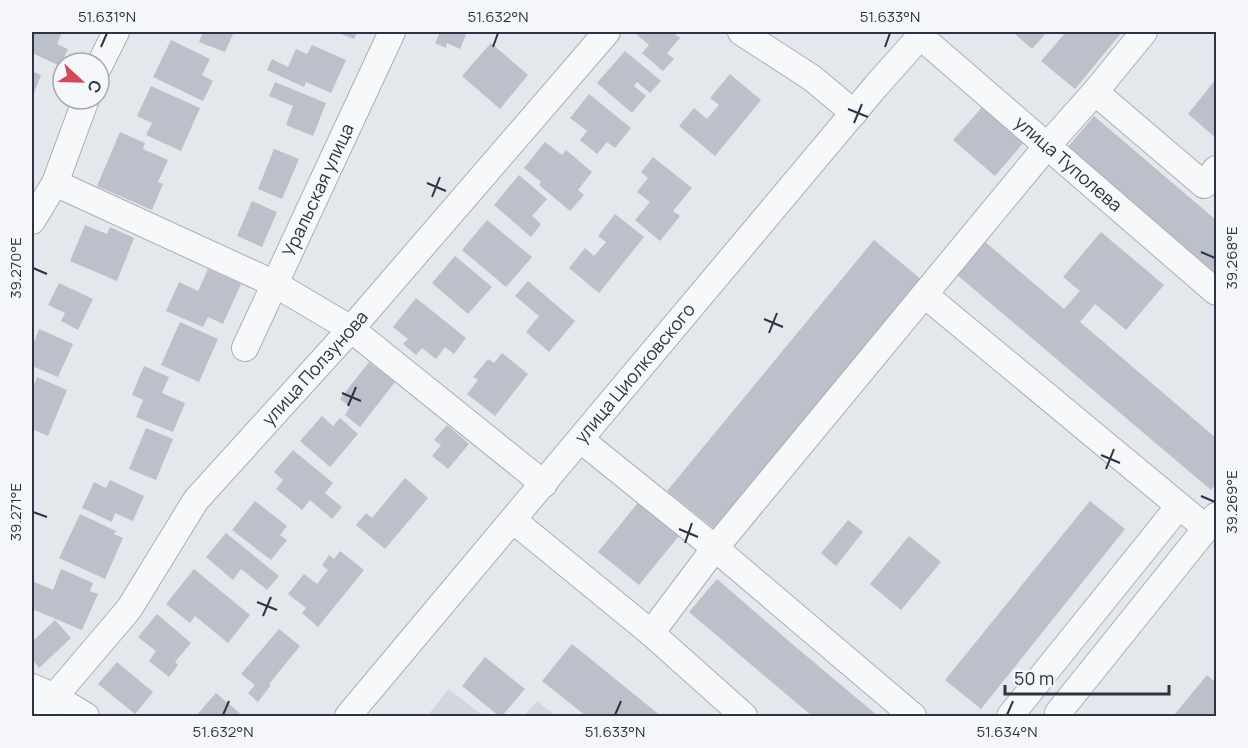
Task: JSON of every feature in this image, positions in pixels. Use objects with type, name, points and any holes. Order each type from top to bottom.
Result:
[{"type":"street","points":[[106,51],[116,32]]},
{"type":"street","name":"Уральская улица","points":[[245,348],[392,32]]},
{"type":"street","name":"улица Ползунова","points":[[38,717],[129,609],[196,500],[351,329],[607,32]]},
{"type":"street","points":[[741,32],[812,78],[854,113]]},
{"type":"street","points":[[651,633],[715,548],[1144,32]]},
{"type":"street","name":"улица Циолковского","points":[[348,717],[922,34]]},
{"type":"street","name":"улица Туполева","points":[[922,34],[1216,292]]},
{"type":"street","points":[[1095,92],[1212,183]]},
{"type":"street","points":[[32,221],[55,183],[82,111]]},
{"type":"street","points":[[55,183],[275,284],[351,329],[544,484]]},
{"type":"street","points":[[925,295],[1179,506],[1211,522],[1059,713]]},
{"type":"street","points":[[581,440],[715,548],[913,717]]},
{"type":"street","points":[[1010,717],[1179,506]]},
{"type":"street","points":[[513,520],[651,633],[744,717]]},
{"type":"street","points":[[32,687],[55,697],[86,717]]},
{"type":"shaded area","points":[[449,689],[483,716],[427,716]]},
{"type":"shaded area","points":[[537,701],[556,716],[524,716]]},
{"type":"building","points":[[32,32],[62,32],[57,44],[68,49],[67,51],[51,51],[51,62],[32,53]]},
{"type":"building","points":[[203,32],[234,32],[225,52],[199,42]]},
{"type":"building","points":[[336,32],[357,32],[354,39]]},
{"type":"building","points":[[440,32],[463,32],[462,34],[466,35],[460,49],[447,43],[446,48],[435,43]]},
{"type":"building","points":[[640,32],[672,32],[680,38],[667,53],[674,59],[663,71],[642,53],[649,45],[637,35]]},
{"type":"building","points":[[1017,32],[1047,32],[1032,49],[1015,34]]},
{"type":"building","points":[[1066,32],[1122,32],[1075,89],[1041,61]]},
{"type":"building","points":[[171,40],[210,59],[202,75],[213,81],[203,101],[153,77]]},
{"type":"building","points":[[491,43],[528,75],[500,109],[462,76]]},
{"type":"building","points":[[312,45],[346,60],[331,93],[306,82],[304,87],[267,70],[272,59],[288,67],[296,49],[307,54]]},
{"type":"building","points":[[625,51],[661,81],[650,93],[637,82],[634,86],[646,96],[632,113],[597,83]]},
{"type":"building","points":[[32,71],[41,75],[32,98]]},
{"type":"building","points":[[730,74],[761,100],[715,156],[679,126],[694,108],[707,119],[719,105],[710,98]]},
{"type":"building","points":[[1216,79],[1216,138],[1188,114]]},
{"type":"building","points":[[275,82],[326,103],[313,136],[286,125],[293,106],[269,96]]},
{"type":"building","points":[[151,86],[200,108],[181,151],[146,135],[152,123],[137,116]]},
{"type":"building","points":[[589,94],[631,128],[615,148],[607,142],[597,154],[580,140],[587,131],[570,118]]},
{"type":"building","points":[[984,105],[1025,141],[995,176],[953,140]]},
{"type":"building","points":[[1094,116],[1216,220],[1216,274],[1067,148]]},
{"type":"building","points":[[120,132],[145,143],[143,149],[168,160],[158,182],[163,184],[152,210],[97,186]]},
{"type":"building","points":[[545,142],[562,155],[566,150],[592,172],[578,190],[584,195],[570,211],[539,185],[541,182],[524,168]]},
{"type":"building","points":[[274,149],[299,159],[282,199],[258,189]]},
{"type":"building","points":[[653,157],[692,188],[673,211],[680,216],[660,241],[635,220],[650,202],[637,192],[648,178],[641,172]]},
{"type":"building","points":[[519,175],[547,199],[532,216],[541,224],[531,237],[494,205]]},
{"type":"building","points":[[252,201],[277,212],[262,247],[237,236]]},
{"type":"building","points":[[615,214],[644,237],[599,293],[569,268],[585,248],[594,256],[606,242],[598,236]]},
{"type":"building","points":[[487,220],[532,257],[506,287],[462,250]]},
{"type":"building","points":[[85,225],[107,234],[110,227],[134,238],[117,281],[70,261]]},
{"type":"building","points":[[1101,232],[1164,285],[1126,330],[1095,304],[1080,322],[1216,438],[1216,483],[1211,490],[956,274],[984,241],[1064,309],[1080,291],[1063,277]]},
{"type":"building","points":[[874,240],[923,281],[717,531],[667,491]]},
{"type":"building","points":[[455,256],[492,287],[468,314],[432,283]]},
{"type":"building","points":[[208,269],[241,284],[223,324],[208,317],[203,327],[166,311],[179,282],[198,291]]},
{"type":"building","points":[[528,281],[575,321],[549,352],[526,332],[539,316],[515,296]]},
{"type":"building","points":[[59,283],[93,299],[78,330],[61,321],[65,313],[48,305]]},
{"type":"building","points":[[416,298],[466,338],[454,354],[445,347],[436,359],[422,348],[416,355],[403,344],[408,339],[393,327]]},
{"type":"building","points":[[180,322],[218,339],[199,382],[161,365]]},
{"type":"building","points":[[39,329],[73,344],[58,377],[32,366],[32,347]]},
{"type":"building","points":[[502,353],[528,374],[495,416],[467,394],[478,380],[473,377],[488,359],[494,363]]},
{"type":"building","points":[[369,362],[395,382],[360,427],[345,415],[350,407],[340,399]]},
{"type":"building","points":[[144,366],[169,377],[162,393],[185,403],[173,432],[136,417],[143,400],[132,395]]},
{"type":"building","points":[[37,377],[67,390],[48,436],[32,429],[32,383],[34,385]]},
{"type":"building","points":[[322,416],[333,426],[340,418],[358,434],[330,467],[300,441]]},
{"type":"building","points":[[447,425],[469,444],[448,469],[432,456],[441,445],[434,440]]},
{"type":"building","points":[[146,428],[173,439],[156,480],[129,469]]},
{"type":"building","points":[[293,450],[333,483],[325,493],[342,507],[332,519],[310,500],[302,510],[276,489],[283,480],[274,472]]},
{"type":"building","points":[[405,478],[428,498],[385,549],[356,525],[366,513],[372,518]]},
{"type":"building","points":[[110,480],[144,496],[133,521],[115,513],[112,522],[82,508],[94,482],[106,488]]},
{"type":"building","points":[[641,499],[682,532],[639,585],[598,552]]},
{"type":"building","points":[[255,501],[287,526],[280,535],[287,540],[271,560],[232,530]]},
{"type":"building","points":[[1090,501],[1125,529],[981,709],[945,680]]},
{"type":"building","points":[[80,514],[116,531],[114,534],[123,538],[105,579],[59,558]]},
{"type":"building","points":[[848,520],[863,532],[836,566],[821,553]]},
{"type":"building","points":[[226,533],[279,576],[267,590],[241,569],[233,580],[206,557]]},
{"type":"building","points":[[909,536],[941,562],[901,610],[870,584]]},
{"type":"building","points":[[340,551],[364,570],[318,627],[302,613],[306,608],[288,594],[304,574],[317,584],[328,570],[322,565],[329,555],[334,559]]},
{"type":"building","points":[[61,569],[93,583],[90,591],[98,594],[82,630],[32,609],[32,581],[53,590]]},
{"type":"building","points":[[194,569],[250,615],[228,643],[195,616],[190,623],[166,604]]},
{"type":"building","points":[[717,579],[878,716],[812,716],[689,612]]},
{"type":"building","points":[[157,614],[191,643],[175,662],[178,665],[169,677],[149,661],[156,651],[138,637]]},
{"type":"building","points":[[55,620],[71,638],[39,668],[32,659],[32,642]]},
{"type":"building","points":[[279,629],[300,646],[269,684],[271,685],[258,702],[248,693],[255,685],[241,674]]},
{"type":"building","points":[[572,644],[661,716],[586,716],[542,681]]},
{"type":"building","points":[[485,657],[525,689],[502,716],[462,686]]},
{"type":"building","points":[[117,662],[153,692],[135,714],[98,684]]},
{"type":"building","points":[[1207,675],[1216,683],[1216,716],[1174,715]]},
{"type":"building","points":[[216,693],[243,716],[196,716]]}]
